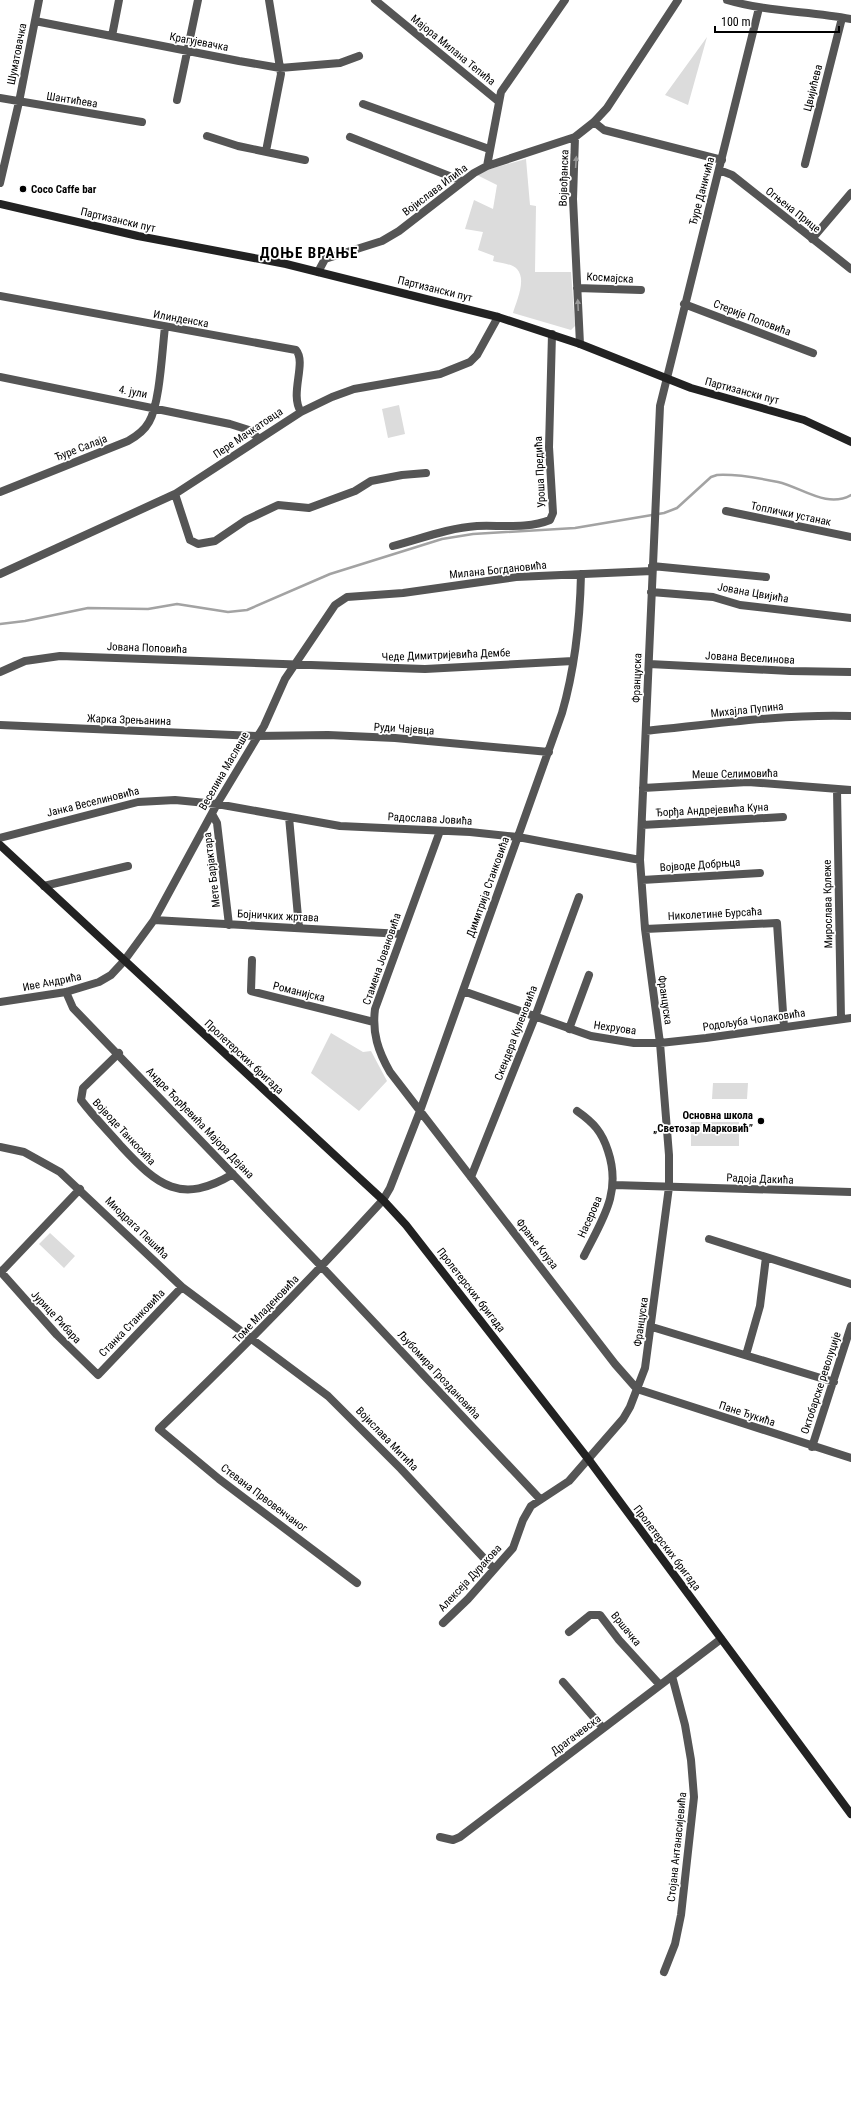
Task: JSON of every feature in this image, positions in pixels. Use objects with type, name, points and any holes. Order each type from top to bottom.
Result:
[{"type":"street","name":"Шуматовачка","points":[[0,183],[19,102],[39,0]]},
{"type":"street","points":[[112,36],[119,0]]},
{"type":"street","points":[[177,100],[198,0]]},
{"type":"street","points":[[266,151],[280,84],[280,68],[269,0]]},
{"type":"street","name":"Мајора Милана Тепића","points":[[375,0],[498,101]]},
{"type":"street","points":[[487,166],[498,101],[501,92],[565,0]]},
{"type":"street","name":"Војвођанска","points":[[580,344],[573,199],[575,137],[594,122],[607,108],[678,0]]},
{"type":"street","points":[[727,0],[759,8],[851,19]]},
{"type":"street","name":"Ђуре Даничића","points":[[666,380],[759,8]]},
{"type":"street","name":"Цвијићева","points":[[805,164],[842,18]]},
{"type":"street","name":"Крагујевачка","points":[[35,21],[280,68],[340,63],[359,56]]},
{"type":"street","name":"Шантићева","points":[[0,98],[142,122]]},
{"type":"street","points":[[363,104],[489,149]]},
{"type":"street","points":[[594,122],[604,130],[722,160]]},
{"type":"street","points":[[207,136],[238,146],[305,160]]},
{"type":"street","points":[[350,137],[462,181]]},
{"type":"street","name":"Војислава Илића","points":[[318,272],[325,258],[382,241],[399,231],[462,181],[487,166],[575,137]]},
{"type":"street","name":"Огњена Прице","points":[[719,170],[732,175],[851,269]]},
{"type":"street","points":[[812,239],[851,193]]},
{"type":"street","name":"Партизански пут","points":[[0,204],[138,236],[318,272],[498,317],[580,344],[666,380],[804,420],[851,442]]},
{"type":"street","name":"Космајска","points":[[577,288],[641,290]]},
{"type":"street","name":"Илинденска","points":[[0,296],[296,350],[300,361],[296,396],[300,412]]},
{"type":"street","name":"Стерије Поповића","points":[[684,304],[813,353]]},
{"type":"street","name":"Пере Мачкатовца","points":[[0,574],[175,494],[258,438],[300,412],[354,389],[440,374],[470,362],[477,355],[498,317]]},
{"type":"street","name":"Ђуре Салаја","points":[[0,492],[128,441],[145,428],[154,408],[165,327]]},
{"type":"street","name":"Уроша Предића","points":[[393,546],[454,530],[476,526],[518,525],[550,520],[553,513],[549,447],[552,334]]},
{"type":"street","name":"4. јули","points":[[0,377],[242,427],[258,438]]},
{"type":"street","name":"Француска","points":[[589,1460],[623,1419],[645,1368],[652,1327],[669,1187],[667,1122],[660,1043],[645,929],[640,860],[659,415],[666,380]]},
{"type":"street","points":[[175,494],[190,540],[198,544],[204,544],[215,541],[246,520],[278,505],[309,508],[355,491],[370,481],[402,474],[426,473]]},
{"type":"street","name":"Топлички устанак","points":[[726,511],[851,537]]},
{"type":"street","name":"Милана Богдановића","points":[[347,597],[390,595],[516,577],[652,569]]},
{"type":"street","name":"Јована Цвијића","points":[[652,569],[766,577]]},
{"type":"street","name":"Димитрија Станковића","points":[[383,1200],[390,1188],[420,1111],[549,752],[572,680],[581,574]]},
{"type":"street","name":"Јована Цвијића","points":[[651,592],[712,597],[740,604],[851,618]]},
{"type":"street","name":"Веселина Маслеше","points":[[124,961],[154,920],[217,804],[271,712],[285,679],[335,605],[347,597]]},
{"type":"street","name":"Јована Поповића","points":[[0,672],[25,661],[60,656],[296,664]]},
{"type":"street","name":"Чеде Димитријевића Дембе","points":[[296,664],[425,669],[574,661]]},
{"type":"street","name":"Јована Веселинова","points":[[649,664],[790,671],[851,672]]},
{"type":"street","name":"Михајла Пупина","points":[[646,731],[783,717],[851,716]]},
{"type":"street","name":"Жарка Зрењанина","points":[[0,725],[257,736]]},
{"type":"street","name":"Руди Чајевца","points":[[257,736],[328,735],[388,738],[549,752]]},
{"type":"street","name":"Меше Селимовића","points":[[643,788],[748,782],[851,790]]},
{"type":"street","name":"Мирослава Крлеже","points":[[837,790],[841,1019]]},
{"type":"street","name":"Јанка Веселиновића","points":[[0,838],[138,802],[175,800],[217,804]]},
{"type":"street","name":"Радослава Јовића","points":[[217,804],[340,826],[440,831],[518,838],[640,860]]},
{"type":"street","name":"Мете Барјактара","points":[[212,814],[218,823],[229,925]]},
{"type":"street","points":[[289,817],[299,928]]},
{"type":"street","name":"Ђорђа Андрејевића Куна","points":[[642,825],[783,817]]},
{"type":"street","name":"Стамена Јовановића","points":[[420,1111],[390,1072],[381,1057],[375,1035],[374,1022],[375,1009],[440,831]]},
{"type":"street","name":"Пролетерских бригада","points":[[0,845],[383,1200],[406,1225],[589,1460],[721,1639],[830,1782],[851,1814]]},
{"type":"street","points":[[44,886],[128,866]]},
{"type":"street","name":"Војводе Добрњца","points":[[642,880],[760,872]]},
{"type":"street","name":"Скендера Куленовића","points":[[472,1177],[535,1017],[579,897]]},
{"type":"street","name":"Бојничких жртава","points":[[154,920],[402,934]]},
{"type":"street","name":"Николетине Бурсаћа","points":[[645,929],[777,923],[784,1027]]},
{"type":"street","name":"Романијска","points":[[252,960],[251,991],[374,1022]]},
{"type":"street","name":"Иве Андрића","points":[[0,1002],[66,992],[105,979],[124,961]]},
{"type":"street","points":[[569,1029],[589,975]]},
{"type":"street","name":"Нехруова","points":[[463,991],[591,1036],[610,1040],[660,1043]]},
{"type":"street","name":"Андре Ђорђевића Мајора Дејана","points":[[66,992],[74,1008],[119,1053],[322,1267]]},
{"type":"street","name":"Родољуба Чолаковића","points":[[660,1043],[851,1018]]},
{"type":"street","name":"Војводе Танкосића","points":[[119,1053],[83,1088],[81,1100],[142,1169],[164,1184],[185,1190],[214,1184],[233,1174]]},
{"type":"street","name":"Фрање Клуза","points":[[420,1111],[615,1364],[637,1389]]},
{"type":"street","name":"Насерова","points":[[577,1111],[590,1120],[603,1136],[612,1163],[614,1185],[604,1215],[584,1256]]},
{"type":"street","name":"Миодрага Пешића","points":[[0,1146],[24,1152],[60,1172],[80,1189],[182,1287],[252,1339]]},
{"type":"street","points":[[614,1185],[669,1187]]},
{"type":"street","name":"Радоја Дакића","points":[[669,1187],[851,1192]]},
{"type":"street","points":[[0,1272],[80,1189]]},
{"type":"street","name":"Томе Младеновића","points":[[159,1429],[252,1339],[322,1267],[383,1200]]},
{"type":"street","points":[[709,1239],[851,1284]]},
{"type":"street","points":[[746,1355],[760,1306],[766,1257]]},
{"type":"street","name":"Љубомира Гроздановића","points":[[322,1267],[540,1499]]},
{"type":"street","name":"Јурице Рибара","points":[[0,1272],[68,1346],[98,1374]]},
{"type":"street","name":"Станка Станковића","points":[[98,1374],[182,1287]]},
{"type":"street","name":"Октобарске револуције","points":[[812,1447],[851,1326]]},
{"type":"street","points":[[652,1327],[834,1382]]},
{"type":"street","name":"Војислава Митића","points":[[252,1339],[328,1396],[401,1469],[494,1569]]},
{"type":"street","name":"Пане Ђукића","points":[[637,1389],[812,1447],[851,1458]]},
{"type":"street","name":"Стевана Првовенчаног","points":[[159,1429],[219,1479],[357,1582]]},
{"type":"street","name":"Алексеја Дуракова","points":[[443,1623],[468,1599],[513,1548],[531,1506],[540,1499],[561,1488],[589,1460]]},
{"type":"street","name":"Вршачка","points":[[569,1632],[590,1615],[600,1615],[619,1640],[660,1685]]},
{"type":"street","name":"Драгачевска","points":[[440,1837],[453,1840],[460,1837],[721,1639]]},
{"type":"street","name":"Стојана Антанасијевића","points":[[664,1972],[675,1944],[682,1915],[694,1797],[691,1760],[685,1725],[672,1676]]},
{"type":"street","points":[[564,1682],[603,1728]]},
{"type":"shaded area","points":[[707,37],[688,105],[665,95]]},
{"type":"shaded area","points":[[526,159],[530,205],[536,206],[535,272],[571,272],[575,326],[571,330],[513,313],[520,291],[520,274],[515,267],[493,261],[494,256],[478,250],[483,232],[465,229],[474,200],[493,209],[497,185],[477,175],[486,170]]},
{"type":"shaded area","points":[[399,405],[405,434],[388,438],[382,409]]},
{"type":"shaded area","points":[[331,1033],[363,1052],[371,1051],[387,1081],[359,1111],[311,1073]]},
{"type":"shaded area","points":[[713,1083],[748,1083],[747,1099],[712,1099]]},
{"type":"shaded area","points":[[691,1122],[739,1122],[739,1146],[691,1146]]},
{"type":"shaded area","points":[[50,1233],[75,1256],[64,1268],[39,1244]]},
{"type":"waterway","points":[[0,624],[25,621],[88,608],[148,609],[177,604],[228,612],[247,610],[330,574],[442,539],[473,534],[575,528],[664,513],[677,508],[711,477],[717,475],[740,476],[778,482],[814,496],[833,500],[842,499],[851,495]]},
{"type":"place","name":"Coco Caffe bar","points":[[23,189]]},
{"type":"place","name":"Основна школа „Светозар Марковић”","points":[[761,1121]]},
{"type":"district","name":"ДОЊЕ ВРАЊЕ","points":[[309,253]]}]
